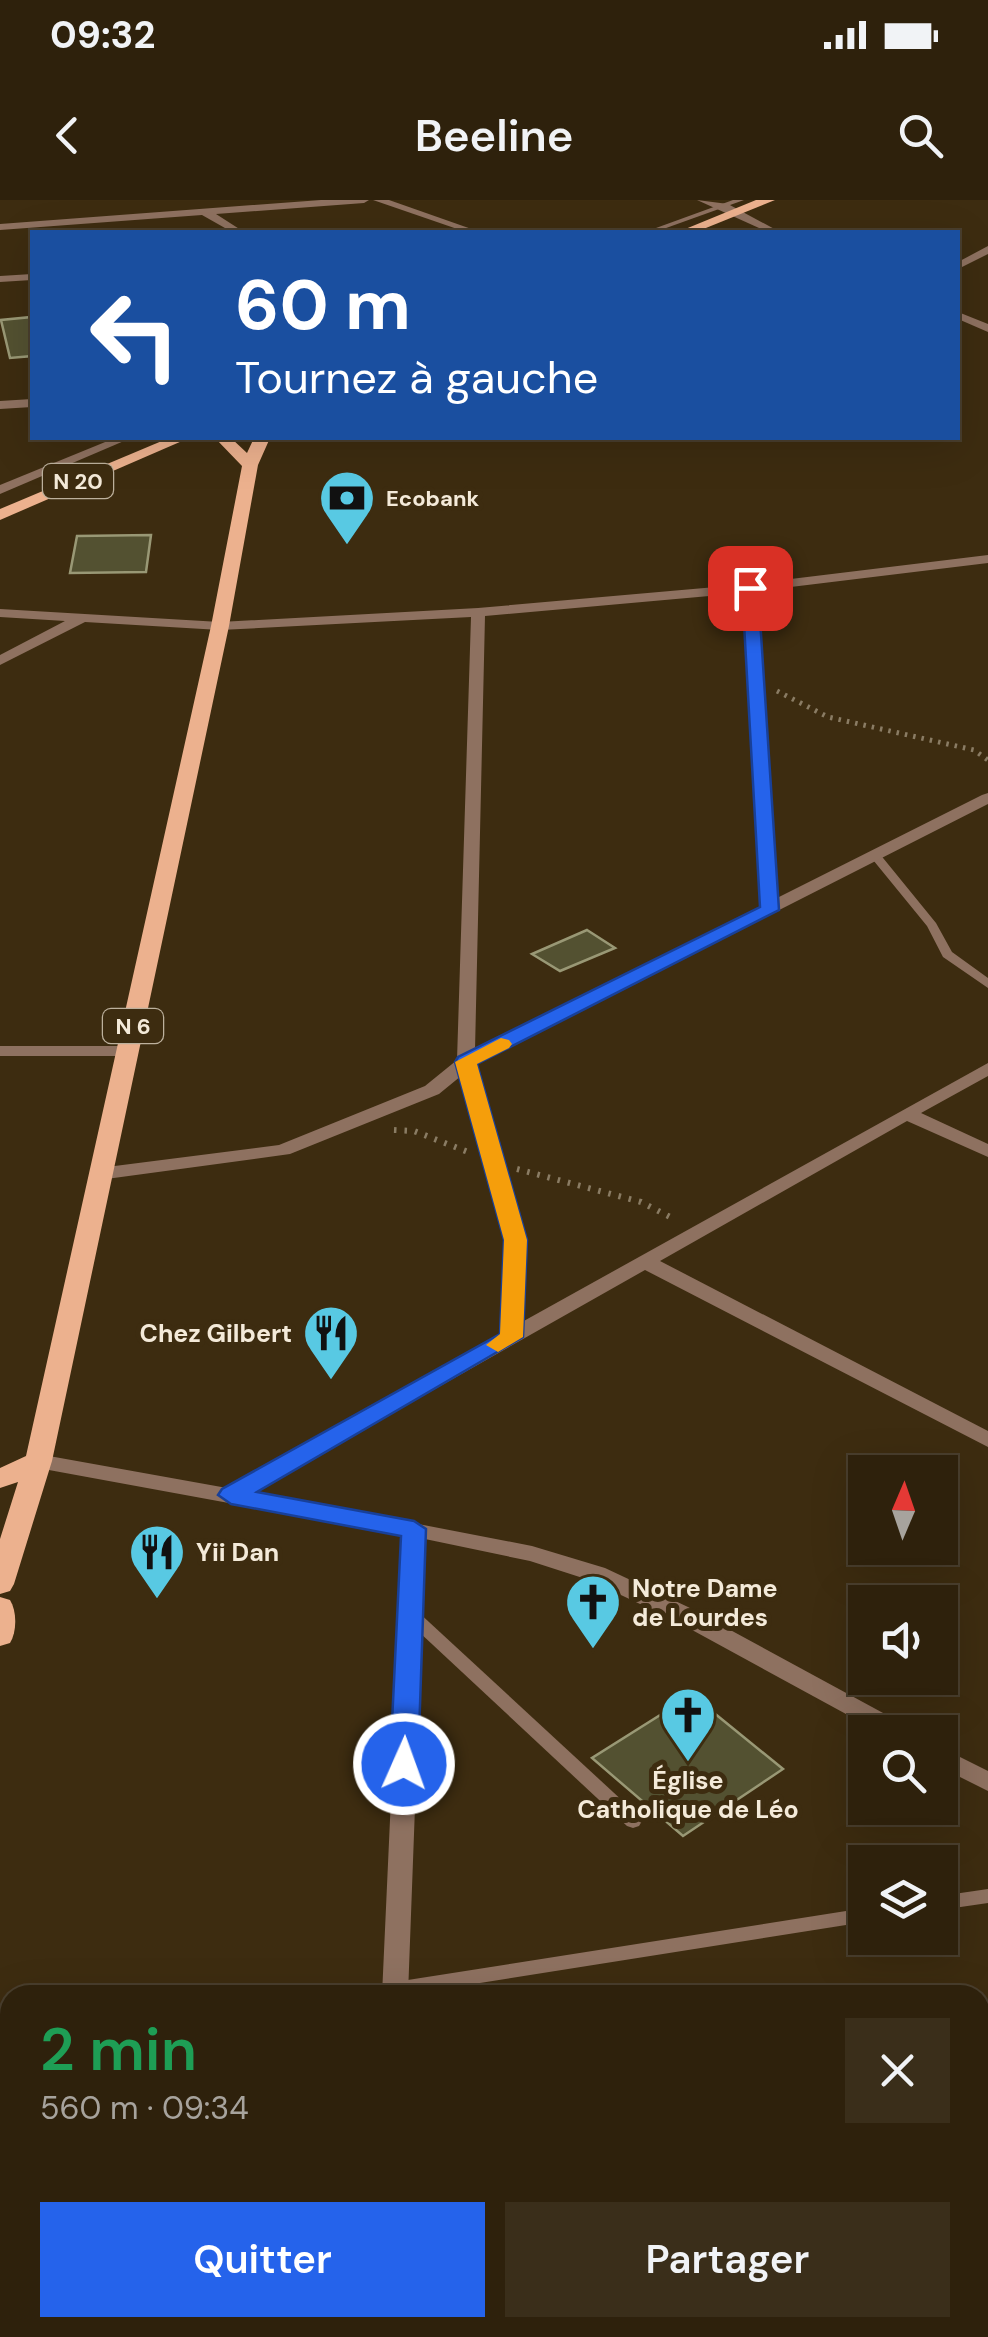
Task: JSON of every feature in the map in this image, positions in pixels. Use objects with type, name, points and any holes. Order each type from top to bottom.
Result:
[{"type":"main road","points":[[689,230],[733,206],[768,200]]},
{"type":"main road","points":[[226,440],[250,465]]},
{"type":"main road","name":"N 6","points":[[0,1584],[38,1461],[220,626],[250,465],[261,440]]},
{"type":"main road","name":"N 20","points":[[0,514],[96,474],[158,442]]},
{"type":"main road","points":[[0,1479],[38,1461]]},
{"type":"main road","points":[[0,1607],[0,1636]]},
{"type":"street","points":[[0,226],[364,200]]},
{"type":"street","points":[[378,200],[469,230]]},
{"type":"street","points":[[702,200],[733,206],[772,230]]},
{"type":"street","points":[[206,213],[236,230]]},
{"type":"street","points":[[960,265],[988,249]]},
{"type":"street","points":[[0,279],[30,277]]},
{"type":"street","points":[[960,316],[988,328]]},
{"type":"street","points":[[4,405],[30,404]]},
{"type":"street","points":[[0,490],[120,440]]},
{"type":"street","points":[[60,463],[96,474]]},
{"type":"street","points":[[0,614],[220,626],[478,612],[750,588],[988,559]]},
{"type":"street","points":[[750,588],[770,910]]},
{"type":"street","points":[[478,612],[466,1062],[516,1240],[511,1337]]},
{"type":"street","points":[[0,661],[83,618]]},
{"type":"street","points":[[100,1174],[284,1150],[432,1090],[466,1062],[988,798]]},
{"type":"street","points":[[0,1050],[127,1052]]},
{"type":"street","points":[[231,1495],[988,1068]]},
{"type":"street","points":[[907,1114],[988,1151]]},
{"type":"street","points":[[646,1262],[988,1440]]},
{"type":"street","points":[[38,1461],[532,1554],[596,1574],[680,1613],[867,1715]]},
{"type":"street","points":[[395,1985],[414,1529]]},
{"type":"street","points":[[958,1766],[988,1782]]},
{"type":"lane","points":[[655,230],[733,206]]},
{"type":"lane","points":[[875,855],[932,926],[946,954],[988,984]]},
{"type":"lane","points":[[410,1614],[633,1820]]},
{"type":"lane","points":[[958,1901],[988,1896]]},
{"type":"lane","points":[[438,1985],[848,1918]]},
{"type":"path","points":[[756,681],[828,717],[974,750],[988,760]]},
{"type":"building","points":[[30,317],[30,356],[10,358],[1,320]]},
{"type":"building","points":[[151,535],[146,572],[70,573],[77,536]]},
{"type":"building","points":[[587,930],[615,948],[560,971],[532,954]]},
{"type":"building","name":"Église Catholique de Léo","points":[[692,1695],[783,1769],[683,1836],[592,1758]]},
{"type":"slow traffic","points":[[498,1345],[511,1337],[516,1240],[466,1062],[501,1044]]},
{"type":"place","name":"Ecobank","points":[[347,547]]},
{"type":"place","name":"Chez Gilbert","points":[[331,1382]]},
{"type":"place","name":"Yii Dan","points":[[157,1601]]},
{"type":"place","name":"Notre Dame de Lourdes","points":[[593,1651]]},
{"type":"place","name":"Église Catholique de Léo","points":[[688,1764]]},
{"type":"route","points":[[404,1764],[414,1529],[231,1495],[511,1337],[516,1240],[466,1062],[770,910],[750,588]]}]
